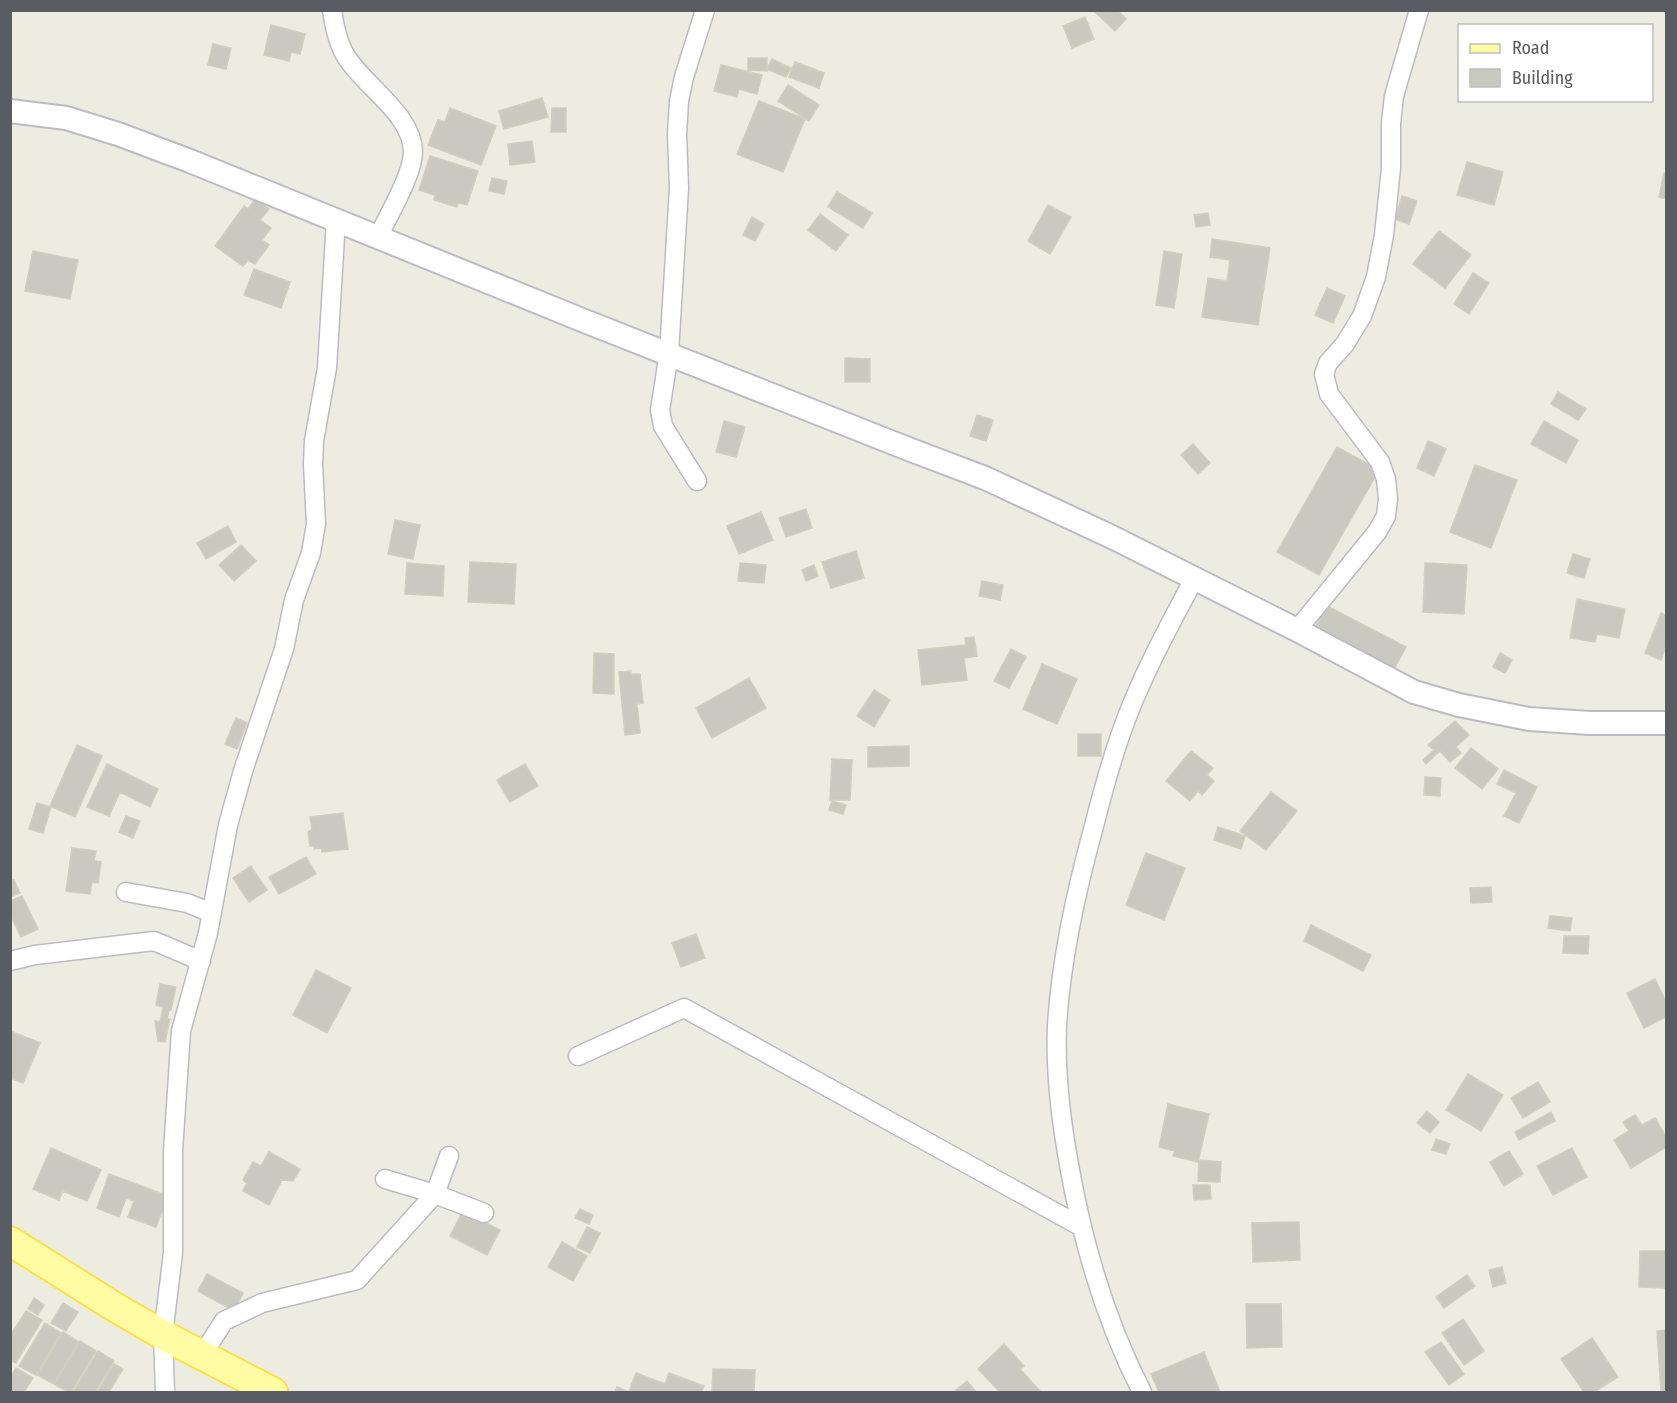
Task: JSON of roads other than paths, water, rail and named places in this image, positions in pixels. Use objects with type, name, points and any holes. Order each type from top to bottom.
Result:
[{"type":"main road","points":[[10,1241],[113,1306],[273,1392]]},
{"type":"street","points":[[332,10],[343,51],[356,70],[383,96],[400,118],[408,133],[413,152],[408,174],[378,237]]},
{"type":"street","points":[[698,481],[663,426],[660,410],[669,353],[675,221],[679,188],[677,134],[679,101],[705,10]]},
{"type":"street","points":[[1297,630],[1377,532],[1386,516],[1388,498],[1386,479],[1380,462],[1329,394],[1324,374],[1328,363],[1345,344],[1362,316],[1376,278],[1384,235],[1391,168],[1391,123],[1394,96],[1419,10]]},
{"type":"street","points":[[10,111],[66,118],[118,134],[985,478],[1112,537],[1414,692],[1459,705],[1530,719],[1590,723],[1666,723]]},
{"type":"street","points":[[165,1392],[164,1335],[173,1253],[174,1117],[181,1031],[212,913],[228,825],[243,771],[284,649],[294,600],[311,553],[316,524],[314,441],[327,368],[336,220]]},
{"type":"street","points":[[1142,1392],[1119,1345],[1096,1283],[1080,1226],[1058,1100],[1057,1027],[1063,971],[1080,877],[1118,741],[1138,689],[1194,579]]},
{"type":"street","points":[[126,892],[187,903],[212,913]]},
{"type":"street","points":[[10,961],[35,955],[154,941],[201,961]]},
{"type":"street","points":[[578,1056],[684,1008],[1080,1226]]},
{"type":"street","points":[[202,1355],[224,1321],[262,1303],[357,1280],[435,1194],[449,1156]]},
{"type":"street","points":[[386,1179],[435,1194],[484,1213]]}]
